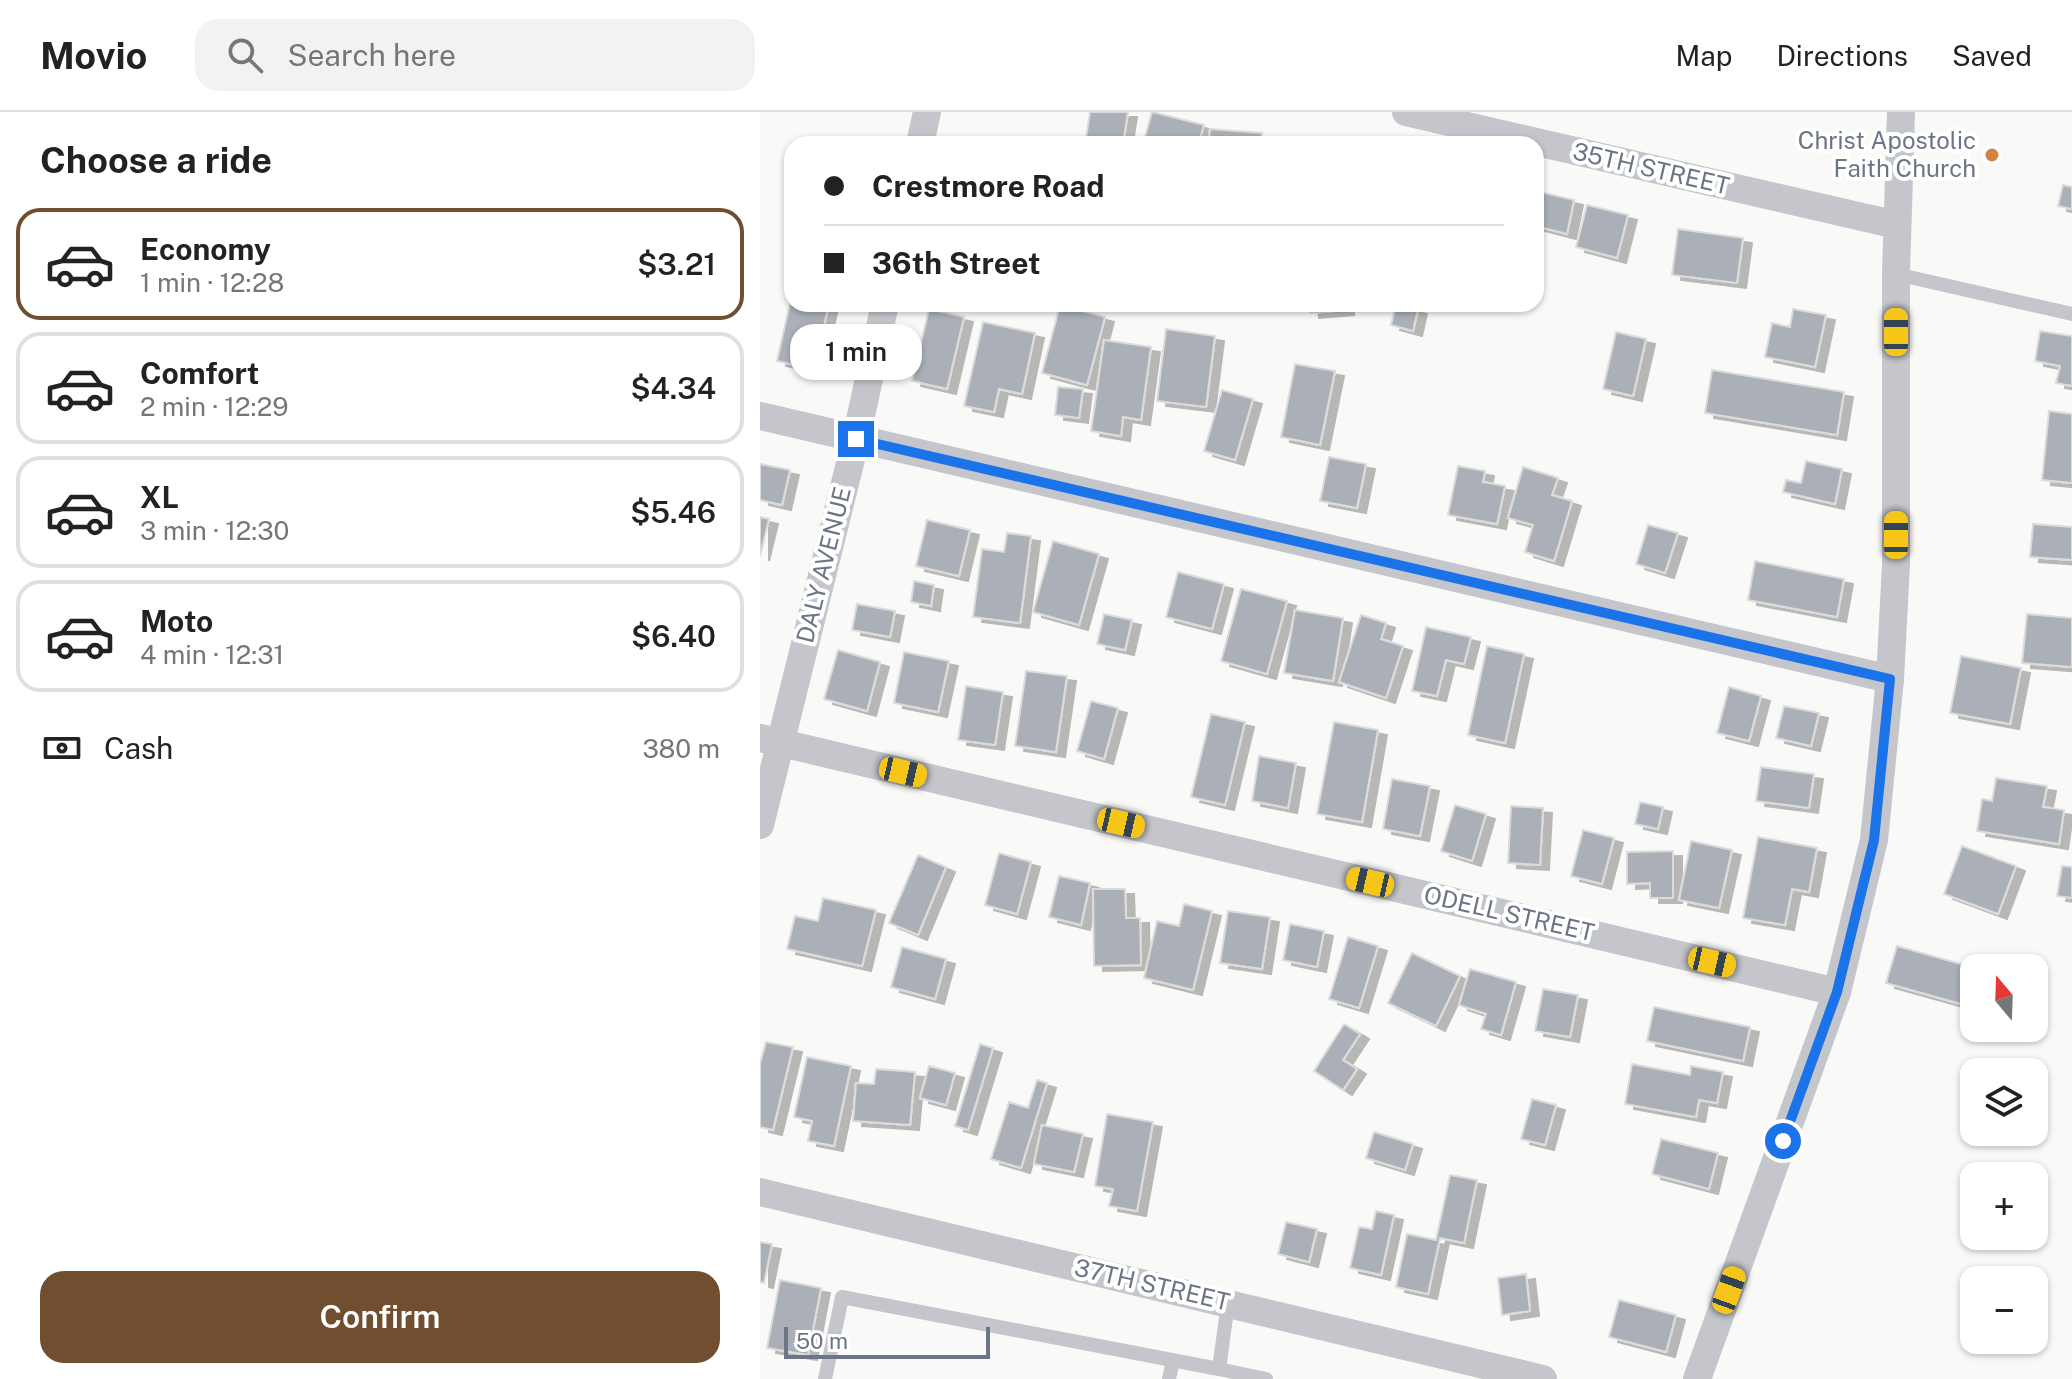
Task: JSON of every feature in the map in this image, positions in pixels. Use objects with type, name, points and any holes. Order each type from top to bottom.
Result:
[{"type":"street","points":[[922,136],[927,112]]},
{"type":"street","name":"35TH STREET","points":[[1406,112],[1510,136]]},
{"type":"street","points":[[1697,1379],[1837,992],[1874,840],[1890,679],[1896,564],[1896,274],[1901,112]]},
{"type":"street","name":"35TH STREET","points":[[1544,144],[1897,225]]},
{"type":"street","name":"DALY AVENUE","points":[[760,825],[769,740],[856,439],[883,312]]},
{"type":"street","points":[[760,416],[1890,679]]},
{"type":"street","name":"ODELL STREET","points":[[769,740],[1837,992]]},
{"type":"street","name":"37TH STREET","points":[[760,1192],[1543,1379]]},
{"type":"lane","points":[[1896,274],[2072,314]]},
{"type":"lane","points":[[825,1379],[842,1297],[1266,1379]]},
{"type":"lane","points":[[1219,1369],[1228,1303]]},
{"type":"lane","points":[[1169,1379],[1173,1361]]},
{"type":"building","points":[[1090,112],[1128,112],[1124,136],[1086,136]]},
{"type":"building","points":[[1152,112],[1204,125],[1201,136],[1145,136]]},
{"type":"building","points":[[1210,129],[1262,133],[1262,136],[1210,136]]},
{"type":"building","points":[[2063,185],[2072,187],[2072,209],[2058,206]]},
{"type":"building","points":[[1544,193],[1574,200],[1567,234],[1544,228]]},
{"type":"building","points":[[1587,205],[1628,215],[1617,258],[1576,247]]},
{"type":"building","points":[[1678,229],[1743,238],[1737,283],[1672,275]]},
{"type":"building","points":[[1793,309],[1826,315],[1815,367],[1765,357],[1772,323],[1790,327]]},
{"type":"building","points":[[788,312],[827,312],[814,369],[777,361]]},
{"type":"building","points":[[928,312],[964,317],[947,389],[912,381]]},
{"type":"building","points":[[1058,312],[1086,312],[1105,317],[1087,385],[1042,373]]},
{"type":"building","points":[[1394,312],[1417,312],[1413,331],[1391,325]]},
{"type":"building","points":[[983,322],[1035,333],[1022,394],[999,389],[994,412],[964,406]]},
{"type":"building","points":[[1166,329],[1215,336],[1206,407],[1157,401]]},
{"type":"building","points":[[2040,331],[2072,336],[2072,386],[2056,383],[2060,366],[2035,361]]},
{"type":"building","points":[[1616,332],[1646,339],[1633,396],[1603,389]]},
{"type":"building","points":[[1104,340],[1151,347],[1141,420],[1123,417],[1121,436],[1091,431]]},
{"type":"building","points":[[1295,364],[1335,371],[1320,445],[1281,437]]},
{"type":"building","points":[[1712,370],[1844,392],[1837,435],[1705,413]]},
{"type":"building","points":[[1058,387],[1083,389],[1079,418],[1055,415]]},
{"type":"building","points":[[1222,390],[1253,399],[1235,460],[1204,451]]},
{"type":"building","points":[[2049,411],[2072,414],[2072,483],[2042,480]]},
{"type":"building","points":[[1329,457],[1366,464],[1357,508],[1320,501]]},
{"type":"building","points":[[1806,461],[1842,469],[1835,504],[1783,492],[1786,480],[1801,483]]},
{"type":"building","points":[[760,464],[790,470],[782,505],[760,500]]},
{"type":"building","points":[[1458,466],[1485,471],[1483,482],[1505,486],[1497,524],[1448,515]]},
{"type":"building","points":[[1523,467],[1558,478],[1552,495],[1572,501],[1554,561],[1525,552],[1533,525],[1508,518]]},
{"type":"building","points":[[760,517],[769,519],[760,556]]},
{"type":"building","points":[[927,520],[970,530],[959,576],[916,566]]},
{"type":"building","points":[[2033,524],[2072,527],[2072,560],[2030,557]]},
{"type":"building","points":[[1648,525],[1678,533],[1665,573],[1636,564]]},
{"type":"building","points":[[1007,533],[1031,536],[1020,623],[973,617],[982,549],[1004,552]]},
{"type":"building","points":[[1053,541],[1099,554],[1079,625],[1033,612]]},
{"type":"building","points":[[1755,561],[1844,579],[1837,617],[1748,600]]},
{"type":"building","points":[[1178,572],[1224,584],[1212,629],[1166,617]]},
{"type":"building","points":[[914,581],[934,585],[931,606],[911,602]]},
{"type":"building","points":[[1241,589],[1287,601],[1267,674],[1221,661]]},
{"type":"building","points":[[857,604],[895,611],[890,637],[852,630]]},
{"type":"building","points":[[1295,610],[1343,618],[1333,681],[1284,673]]},
{"type":"building","points":[[1104,614],[1132,620],[1125,650],[1097,644]]},
{"type":"building","points":[[2027,614],[2072,618],[2072,667],[2022,663]]},
{"type":"building","points":[[1361,615],[1386,623],[1381,639],[1403,646],[1386,698],[1339,682]]},
{"type":"building","points":[[1426,627],[1471,637],[1464,664],[1446,660],[1437,696],[1412,691]]},
{"type":"building","points":[[1487,646],[1524,654],[1505,743],[1468,735]]},
{"type":"building","points":[[838,650],[880,662],[867,711],[824,699]]},
{"type":"building","points":[[904,652],[949,661],[938,712],[894,703]]},
{"type":"building","points":[[1961,656],[2021,668],[2010,724],[1950,713]]},
{"type":"building","points":[[1026,671],[1067,676],[1056,752],[1015,746]]},
{"type":"building","points":[[966,686],[1003,692],[995,745],[958,740]]},
{"type":"building","points":[[1729,687],[1761,696],[1749,741],[1717,733]]},
{"type":"building","points":[[1091,701],[1118,708],[1104,759],[1077,751]]},
{"type":"building","points":[[1784,706],[1819,713],[1811,746],[1776,738]]},
{"type":"building","points":[[1211,714],[1245,722],[1225,805],[1191,797]]},
{"type":"building","points":[[1334,722],[1378,730],[1362,822],[1317,814]]},
{"type":"building","points":[[1259,756],[1296,763],[1288,808],[1252,801]]},
{"type":"building","points":[[1761,767],[1814,774],[1809,808],[1756,801]]},
{"type":"building","points":[[1996,778],[2047,786],[2043,807],[2064,810],[2059,844],[1977,831],[1982,799],[1992,801]]},
{"type":"building","points":[[1392,779],[1430,786],[1420,836],[1383,829]]},
{"type":"building","points":[[1640,802],[1663,807],[1658,829],[1635,824]]},
{"type":"building","points":[[1455,805],[1486,814],[1472,861],[1441,851]]},
{"type":"building","points":[[1511,806],[1543,808],[1540,865],[1508,863]]},
{"type":"building","points":[[1583,830],[1614,838],[1602,884],[1571,876]]},
{"type":"building","points":[[1758,837],[1817,848],[1809,892],[1792,889],[1785,925],[1743,918]]},
{"type":"building","points":[[1691,841],[1732,850],[1719,908],[1679,900]]},
{"type":"building","points":[[1962,846],[2016,866],[1998,914],[1944,894]]},
{"type":"building","points":[[1673,851],[1673,898],[1650,898],[1650,883],[1627,884],[1627,852]]},
{"type":"building","points":[[999,853],[1031,862],[1017,914],[985,905]]},
{"type":"building","points":[[918,855],[946,867],[918,935],[889,923]]},
{"type":"building","points":[[2062,866],[2072,867],[2072,898],[2057,896]]},
{"type":"building","points":[[1059,876],[1090,883],[1081,925],[1049,917]]},
{"type":"building","points":[[1093,889],[1125,889],[1126,918],[1140,918],[1141,965],[1094,966]]},
{"type":"building","points":[[823,898],[876,910],[862,966],[787,949],[795,916],[818,921]]},
{"type":"building","points":[[1184,904],[1212,911],[1193,990],[1144,978],[1157,921],[1179,926]]},
{"type":"building","points":[[1228,911],[1270,917],[1262,969],[1220,963]]},
{"type":"building","points":[[1290,924],[1324,931],[1317,967],[1283,960]]},
{"type":"building","points":[[1348,937],[1378,946],[1359,1008],[1329,999]]},
{"type":"building","points":[[1897,946],[1960,964],[1960,1004],[1886,983]]},
{"type":"building","points":[[902,947],[946,959],[935,999],[891,987]]},
{"type":"building","points":[[1412,953],[1460,976],[1436,1026],[1388,1003]]},
{"type":"building","points":[[1470,969],[1516,982],[1501,1035],[1481,1029],[1486,1014],[1459,1005]]},
{"type":"building","points":[[1543,989],[1578,995],[1570,1037],[1535,1031]]},
{"type":"building","points":[[1654,1007],[1750,1027],[1743,1061],[1647,1041]]},
{"type":"building","points":[[1344,1024],[1360,1034],[1343,1060],[1357,1069],[1343,1090],[1314,1071]]},
{"type":"building","points":[[766,1042],[793,1047],[773,1130],[760,1127],[760,1064]]},
{"type":"building","points":[[980,1044],[993,1048],[968,1130],[955,1126]]},
{"type":"building","points":[[807,1057],[851,1066],[834,1146],[808,1141],[812,1121],[794,1117]]},
{"type":"building","points":[[1632,1064],[1690,1075],[1691,1066],[1723,1072],[1717,1103],[1699,1100],[1696,1117],[1625,1104]]},
{"type":"building","points":[[929,1066],[955,1073],[946,1105],[920,1098]]},
{"type":"building","points":[[876,1069],[915,1072],[910,1125],[853,1121],[856,1083],[874,1084]]},
{"type":"building","points":[[1037,1080],[1047,1083],[1021,1168],[991,1159],[1009,1102],[1028,1108]]},
{"type":"building","points":[[1532,1099],[1556,1105],[1545,1145],[1521,1139]]},
{"type":"building","points":[[1107,1114],[1153,1122],[1137,1211],[1109,1206],[1113,1189],[1095,1186]]},
{"type":"building","points":[[1042,1125],[1083,1134],[1074,1172],[1034,1164]]},
{"type":"building","points":[[1374,1132],[1413,1144],[1405,1170],[1366,1158]]},
{"type":"building","points":[[1661,1139],[1718,1153],[1709,1189],[1652,1174]]},
{"type":"building","points":[[1450,1175],[1477,1180],[1464,1243],[1440,1238],[1428,1294],[1396,1287],[1407,1234],[1436,1240]]},
{"type":"building","points":[[1376,1211],[1394,1215],[1381,1275],[1350,1268],[1359,1227],[1372,1229]]},
{"type":"building","points":[[1286,1222],[1317,1229],[1309,1262],[1278,1254]]},
{"type":"building","points":[[760,1242],[772,1244],[764,1283],[760,1282]]},
{"type":"building","points":[[1526,1274],[1530,1311],[1502,1315],[1498,1278]]},
{"type":"building","points":[[780,1280],[821,1288],[808,1355],[767,1348]]},
{"type":"building","points":[[1619,1300],[1676,1315],[1666,1352],[1609,1337]]},
{"type":"place","name":"Christ Apostolic Faith Church","points":[[1992,155]]},
{"type":"route","points":[[856,439],[1890,679],[1874,840],[1837,992],[1783,1141]]}]
